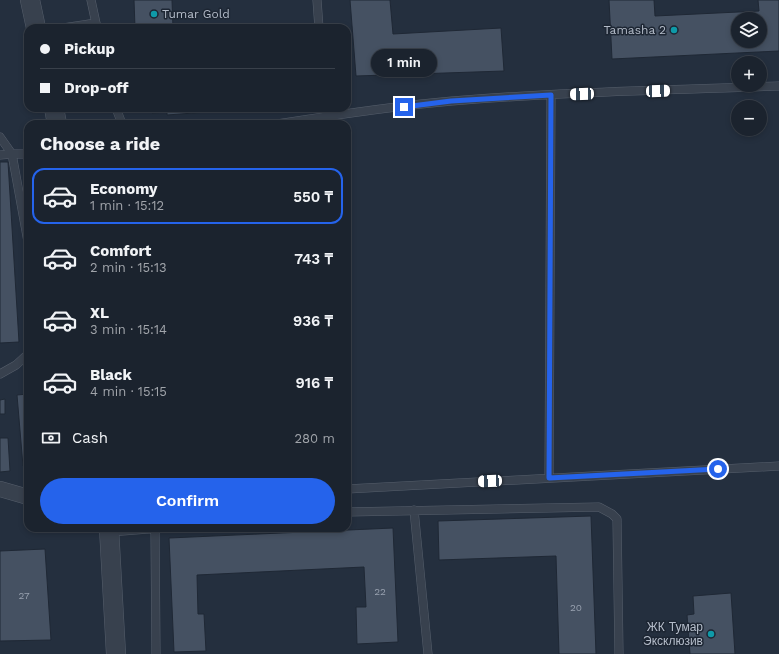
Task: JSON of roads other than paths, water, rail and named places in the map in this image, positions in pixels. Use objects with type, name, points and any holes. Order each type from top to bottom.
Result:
[{"type":"street","points":[[30,0],[35,24]]},
{"type":"street","points":[[0,489],[24,496]]},
{"type":"street","points":[[110,532],[116,654]]},
{"type":"lane","points":[[91,0],[96,24]]},
{"type":"lane","points":[[317,0],[319,24]]},
{"type":"lane","points":[[351,110],[451,101],[551,95],[779,86]]},
{"type":"lane","points":[[549,478],[551,95]]},
{"type":"lane","points":[[293,120],[326,112]]},
{"type":"lane","points":[[0,136],[12,154],[24,220]]},
{"type":"lane","points":[[0,155],[24,154]]},
{"type":"lane","points":[[0,374],[16,365],[24,358]]},
{"type":"lane","points":[[351,489],[779,466]]},
{"type":"lane","points":[[351,512],[599,507],[612,514],[617,519],[619,654]]},
{"type":"lane","points":[[414,510],[428,654]]},
{"type":"lane","points":[[155,532],[156,654]]},
{"type":"place","name":"Tumar Gold","points":[[154,14]]},
{"type":"place","name":"Tamasha 2","points":[[674,30]]},
{"type":"place","name":"ЖК Тумар Эксклюзив","points":[[711,634]]}]
